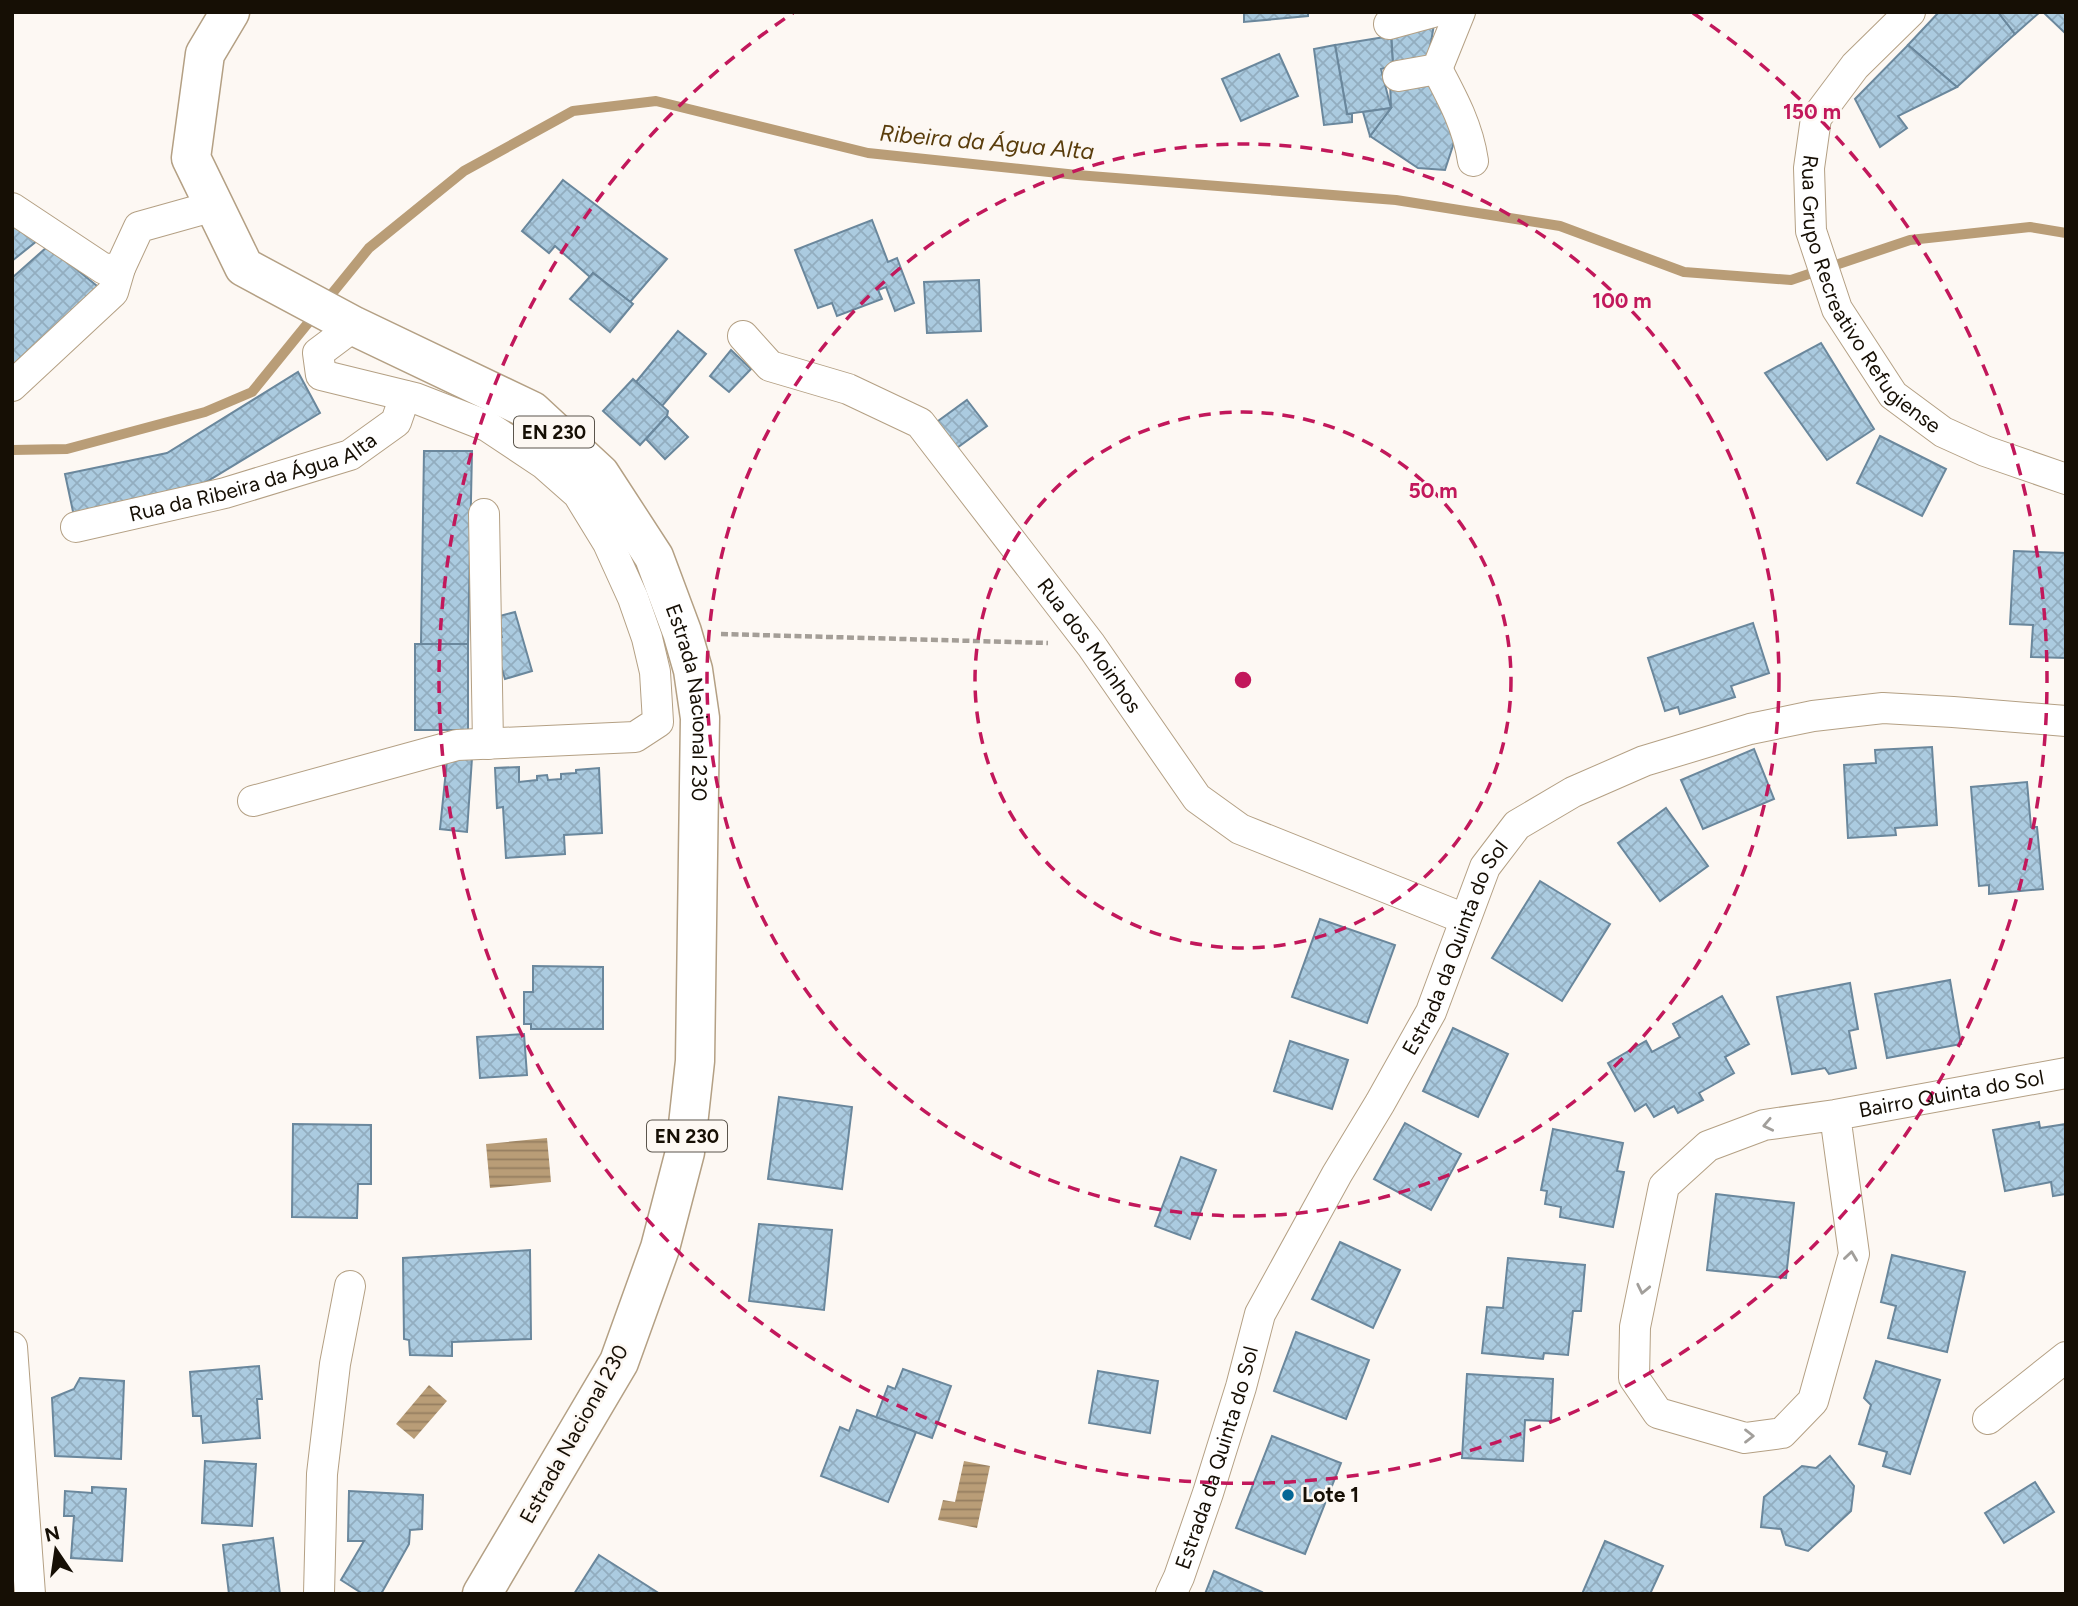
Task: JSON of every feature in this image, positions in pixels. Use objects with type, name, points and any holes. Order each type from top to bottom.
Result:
[{"type":"main road","name":"Estrada Nacional 230","points":[[230,12],[205,54],[191,158],[244,267],[348,323],[532,411],[600,474],[654,558],[682,632],[693,670],[701,719],[695,1061],[685,1152],[660,1248],[619,1362],[482,1594]]},
{"type":"street","points":[[1389,24],[1433,12]]},
{"type":"street","points":[[1437,69],[1460,12]]},
{"type":"street","name":"Rua Grupo Recreativo Refugiense","points":[[1910,12],[1855,66],[1816,118],[1809,167],[1811,231],[1816,246],[1838,309],[1893,395],[1943,432],[1984,451],[2066,479]]},
{"type":"street","points":[[1398,76],[1437,69]]},
{"type":"street","points":[[1437,69],[1470,137],[1474,161]]},
{"type":"street","points":[[12,386],[113,292],[120,268],[139,227],[215,206]]},
{"type":"street","points":[[12,208],[104,269],[120,268]]},
{"type":"street","points":[[253,801],[457,745],[635,737],[658,722],[655,672],[633,598],[608,543],[578,494],[544,464],[486,426],[415,398],[321,375],[318,353],[348,323]]},
{"type":"street","name":"Rua dos Moinhos","points":[[743,335],[770,366],[848,389],[920,423],[1091,645],[1197,798],[1240,828],[1465,919]]},
{"type":"street","name":"Rua da Ribeira da Água Alta","points":[[76,527],[225,493],[350,456],[396,422],[405,396]]},
{"type":"street","points":[[484,514],[488,744]]},
{"type":"street","name":"Estrada da Quinta do Sol","points":[[1171,1594],[1208,1493],[1241,1387],[1260,1314],[1431,1012],[1485,867],[1517,825],[1573,792],[1644,761],[1749,729],[1813,716],[1883,708],[2066,721]]},
{"type":"street","name":"Bairro Quinta do Sol","points":[[1835,1115],[1854,1254],[1813,1401],[1782,1433],[1745,1438],[1658,1413],[1634,1378],[1635,1327],[1664,1186],[1708,1146],[1764,1125],[1835,1115],[2066,1073]]},
{"type":"street","points":[[319,1594],[322,1474],[335,1364],[350,1286]]},
{"type":"street","points":[[12,1347],[30,1594]]},
{"type":"street","points":[[1988,1419],[2066,1357]]},
{"type":"path","points":[[682,632],[1091,645]]},
{"type":"shaded area","points":[[547,1138],[551,1182],[490,1188],[486,1144]]},
{"type":"shaded area","points":[[429,1385],[447,1401],[414,1439],[396,1424]]},
{"type":"shaded area","points":[[964,1461],[990,1466],[977,1528],[938,1520],[943,1500],[955,1502]]},
{"type":"building","points":[[1244,12],[1308,12],[1308,16],[1244,22]]},
{"type":"building","points":[[1939,12],[1998,12],[2015,34],[1957,87],[1908,45]]},
{"type":"building","points":[[1998,12],[2040,12],[2015,34]]},
{"type":"building","points":[[2043,12],[2066,12],[2066,34]]},
{"type":"building","points":[[1434,24],[1428,61],[1393,66],[1391,29]]},
{"type":"building","points":[[1391,36],[1393,66],[1381,69],[1391,108],[1347,114],[1335,45]]},
{"type":"building","points":[[1335,45],[1347,114],[1352,114],[1352,122],[1324,125],[1314,49]]},
{"type":"building","points":[[1908,45],[1957,87],[1898,116],[1907,128],[1880,147],[1855,99]]},
{"type":"building","points":[[1279,54],[1298,96],[1241,121],[1222,79]]},
{"type":"building","points":[[1432,75],[1459,127],[1445,170],[1418,168],[1370,136],[1391,108],[1390,82]]},
{"type":"building","points":[[1391,108],[1370,136],[1363,112]]},
{"type":"building","points":[[563,180],[667,259],[630,302],[593,273],[590,277],[555,246],[549,253],[522,231]]},
{"type":"building","points":[[872,220],[888,262],[897,258],[914,303],[895,311],[886,287],[878,290],[882,299],[837,316],[832,303],[818,308],[795,250]]},
{"type":"building","points":[[12,224],[38,240],[12,261]]},
{"type":"building","points":[[48,246],[102,290],[12,369],[12,278]]},
{"type":"building","points":[[593,273],[633,304],[610,332],[570,299]]},
{"type":"building","points":[[979,280],[981,331],[927,333],[924,282]]},
{"type":"building","points":[[678,331],[706,354],[662,406],[636,382]]},
{"type":"building","points":[[1821,343],[1874,429],[1827,460],[1765,373]]},
{"type":"building","points":[[731,350],[751,369],[729,392],[710,376]]},
{"type":"building","points":[[298,372],[320,413],[188,493],[75,521],[65,474],[167,453]]},
{"type":"building","points":[[633,379],[668,411],[667,416],[640,445],[603,411]]},
{"type":"building","points":[[967,400],[987,426],[954,450],[934,424]]},
{"type":"building","points":[[667,416],[688,437],[665,459],[646,439]]},
{"type":"building","points":[[1880,436],[1946,469],[1922,516],[1857,483]]},
{"type":"building","points":[[424,451],[472,451],[468,644],[421,644]]},
{"type":"building","points":[[2014,551],[2066,553],[2066,658],[2031,657],[2033,625],[2010,624]]},
{"type":"building","points":[[515,612],[532,671],[505,679],[493,640],[502,637],[496,617]]},
{"type":"building","points":[[1753,623],[1769,673],[1731,686],[1735,697],[1680,714],[1678,707],[1665,711],[1648,658]]},
{"type":"building","points":[[415,644],[468,644],[468,730],[415,730]]},
{"type":"building","points":[[1932,747],[1937,825],[1895,828],[1896,835],[1848,838],[1844,765],[1876,763],[1875,750]]},
{"type":"building","points":[[1754,749],[1774,799],[1703,829],[1681,780]]},
{"type":"building","points":[[472,758],[467,832],[440,829],[447,760]]},
{"type":"building","points":[[519,767],[519,782],[537,780],[537,776],[547,775],[548,780],[561,779],[561,774],[599,768],[602,833],[564,835],[565,854],[506,858],[503,807],[497,808],[495,768]]},
{"type":"building","points":[[2027,782],[2031,827],[2037,827],[2043,889],[1989,894],[1989,885],[1979,886],[1971,787]]},
{"type":"building","points":[[1666,808],[1708,866],[1660,901],[1618,843]]},
{"type":"building","points":[[1540,881],[1610,924],[1562,1001],[1492,958]]},
{"type":"building","points":[[1320,919],[1395,945],[1367,1023],[1292,997]]},
{"type":"building","points":[[533,966],[603,967],[603,1029],[531,1029],[531,1024],[524,1024],[524,992],[533,992]]},
{"type":"building","points":[[1950,980],[1961,1044],[1887,1058],[1875,994]]},
{"type":"building","points":[[1850,983],[1858,1029],[1849,1031],[1856,1068],[1829,1074],[1825,1068],[1792,1074],[1777,997]]},
{"type":"building","points":[[1722,996],[1749,1044],[1725,1057],[1734,1073],[1699,1093],[1703,1100],[1678,1113],[1674,1106],[1654,1117],[1646,1104],[1635,1111],[1608,1063],[1646,1041],[1652,1052],[1680,1037],[1673,1024]]},
{"type":"building","points":[[1453,1028],[1508,1054],[1478,1117],[1423,1091]]},
{"type":"building","points":[[524,1034],[527,1075],[480,1078],[477,1037]]},
{"type":"building","points":[[1290,1041],[1348,1060],[1332,1109],[1274,1091]]},
{"type":"building","points":[[779,1097],[852,1107],[842,1189],[768,1179]]},
{"type":"building","points":[[2039,1122],[2040,1128],[2066,1124],[2066,1194],[2053,1196],[2051,1182],[2005,1191],[1993,1130]]},
{"type":"building","points":[[1405,1123],[1461,1154],[1431,1210],[1374,1179]]},
{"type":"building","points":[[293,1124],[371,1125],[371,1184],[358,1184],[357,1218],[292,1217]]},
{"type":"building","points":[[1553,1129],[1623,1143],[1617,1171],[1624,1172],[1613,1227],[1560,1217],[1561,1207],[1545,1204],[1547,1191],[1541,1190]]},
{"type":"building","points":[[1181,1157],[1216,1170],[1190,1239],[1155,1226]]},
{"type":"building","points":[[1716,1194],[1794,1203],[1786,1278],[1707,1270]]},
{"type":"building","points":[[759,1224],[832,1230],[824,1310],[749,1301]]},
{"type":"building","points":[[1340,1242],[1400,1270],[1373,1328],[1312,1299]]},
{"type":"building","points":[[530,1250],[531,1339],[452,1342],[452,1356],[410,1355],[409,1340],[404,1339],[403,1258]]},
{"type":"building","points":[[1892,1255],[1965,1272],[1947,1352],[1888,1338],[1896,1306],[1881,1302]]},
{"type":"building","points":[[1508,1258],[1585,1265],[1581,1311],[1573,1311],[1568,1355],[1544,1353],[1543,1359],[1482,1353],[1487,1307],[1503,1308]]},
{"type":"building","points":[[1296,1332],[1369,1360],[1346,1419],[1274,1391]]},
{"type":"building","points":[[1876,1361],[1940,1380],[1910,1474],[1883,1466],[1887,1452],[1859,1444],[1871,1405],[1864,1398]]},
{"type":"building","points":[[259,1366],[262,1399],[257,1399],[260,1438],[203,1443],[201,1416],[193,1416],[190,1372]]},
{"type":"building","points":[[903,1369],[951,1386],[932,1438],[876,1418],[888,1386],[895,1389]]},
{"type":"building","points":[[1098,1371],[1158,1381],[1150,1433],[1089,1423]]},
{"type":"building","points":[[1467,1374],[1553,1379],[1551,1421],[1525,1420],[1523,1461],[1462,1458]]},
{"type":"building","points":[[80,1378],[124,1381],[121,1459],[55,1456],[52,1398],[74,1389]]},
{"type":"building","points":[[857,1410],[916,1432],[888,1502],[821,1476],[840,1427],[849,1431]]},
{"type":"building","name":"Lote 1","points":[[1272,1436],[1341,1463],[1305,1554],[1236,1528]]},
{"type":"building","points":[[1830,1456],[1854,1486],[1851,1511],[1808,1551],[1786,1545],[1781,1529],[1761,1527],[1764,1497],[1802,1466],[1816,1468]]},
{"type":"building","points":[[205,1461],[256,1464],[252,1526],[202,1523]]},
{"type":"building","points":[[2035,1482],[2054,1512],[2004,1543],[1985,1513]]},
{"type":"building","points":[[92,1487],[126,1489],[122,1561],[71,1558],[74,1516],[64,1516],[65,1491],[92,1493]]},
{"type":"building","points":[[349,1491],[423,1495],[422,1529],[410,1530],[409,1544],[381,1594],[363,1594],[341,1580],[364,1541],[348,1541]]},
{"type":"building","points":[[273,1538],[280,1594],[229,1594],[223,1545]]},
{"type":"building","points":[[1605,1541],[1663,1566],[1650,1594],[1582,1594]]},
{"type":"building","points":[[599,1555],[660,1594],[574,1594]]},
{"type":"building","points":[[1214,1571],[1262,1592],[1205,1594]]},
{"type":"waterway","name":"Ribeira da Água Alta","points":[[12,450],[67,449],[205,412],[252,392],[369,248],[464,171],[573,111],[656,101],[868,153],[1077,175],[1396,200],[1560,226],[1684,272],[1791,280],[1910,240],[2030,227],[2066,233]]},
{"type":"place","name":"Lote 1","points":[[1288,1495]]}]
